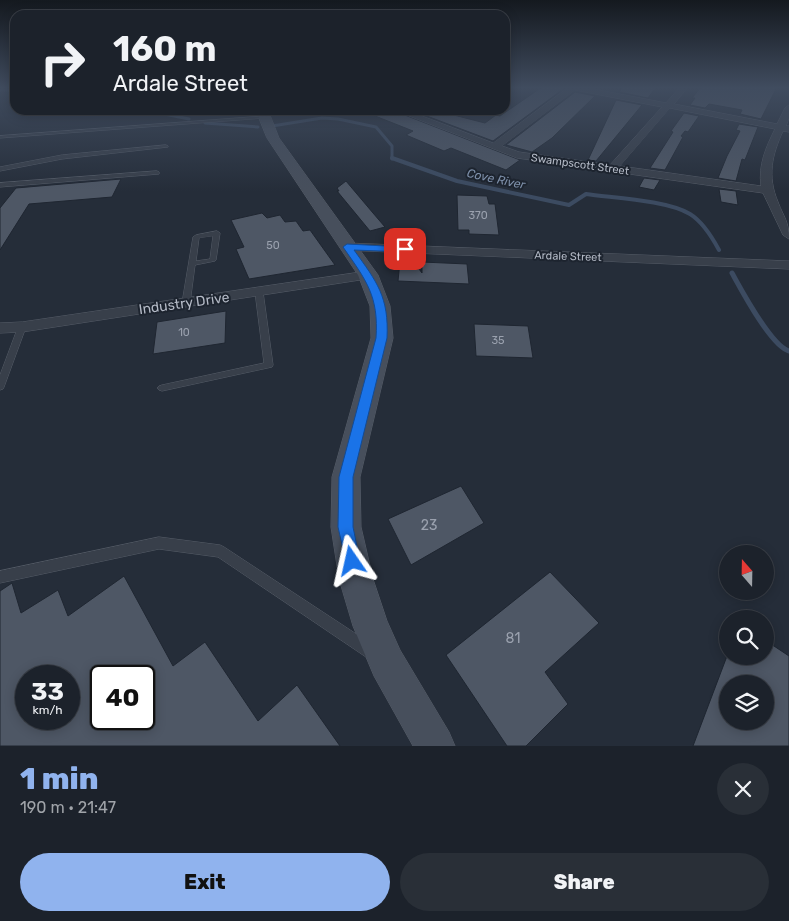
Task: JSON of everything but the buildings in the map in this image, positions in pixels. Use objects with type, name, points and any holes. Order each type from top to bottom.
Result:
[{"type":"street","points":[[267,122],[273,138],[368,275],[380,300],[383,317],[382,338],[346,477],[346,527],[356,579],[370,626],[387,663],[435,746]]},
{"type":"street","name":"Swampscott Street","points":[[435,122],[494,147],[533,158],[768,190]]},
{"type":"street","points":[[494,147],[528,122]]},
{"type":"street","points":[[612,169],[653,122]]},
{"type":"street","points":[[753,122],[785,128],[766,166],[768,190],[780,220],[789,234]]},
{"type":"street","name":"Ardale Street","points":[[347,247],[789,265]]},
{"type":"street","name":"Industry Drive","points":[[0,328],[22,327],[368,275]]},
{"type":"lane","points":[[0,137],[174,122]]},
{"type":"lane","points":[[0,169],[62,157],[166,146]]},
{"type":"lane","points":[[0,185],[157,173]]},
{"type":"lane","points":[[186,303],[196,237],[218,233],[213,260],[192,264]]},
{"type":"lane","points":[[162,388],[269,365],[259,292]]},
{"type":"lane","points":[[0,387],[22,327]]},
{"type":"lane","points":[[0,576],[159,543],[220,550],[387,663]]},
{"type":"waterway","name":"Cove River","points":[[272,126],[298,122]]},
{"type":"waterway","name":"Cove River","points":[[351,122],[376,127],[392,146],[392,158]]},
{"type":"waterway","name":"Cove River","points":[[205,123],[258,127]]},
{"type":"waterway","name":"Cove River","points":[[392,158],[457,181],[569,205],[586,194],[640,200],[680,209],[699,221],[719,250]]},
{"type":"waterway","name":"Cove River","points":[[732,273],[766,329],[782,347],[789,351]]},
{"type":"route","points":[[352,561],[346,527],[346,477],[357,427],[382,338],[383,317],[380,300],[368,275],[347,247],[405,249]]}]
